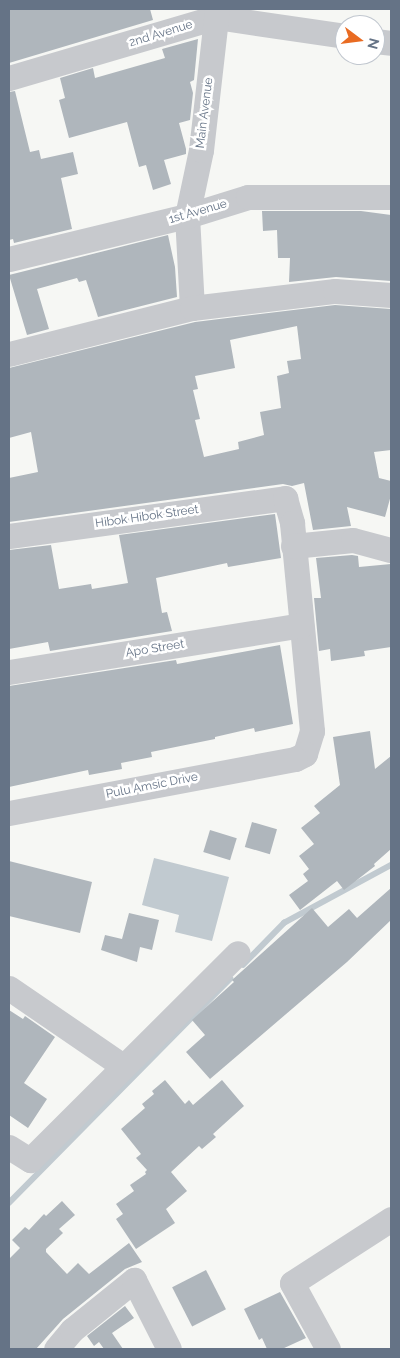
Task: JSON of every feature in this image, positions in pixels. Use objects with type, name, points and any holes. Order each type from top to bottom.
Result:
[{"type":"street","name":"2nd Avenue","points":[[9,78],[216,13],[335,34]]},
{"type":"street","name":"Main Avenue","points":[[192,308],[187,216],[201,150],[216,13]]},
{"type":"street","name":"1st Avenue","points":[[9,259],[187,216],[248,197],[391,197]]},
{"type":"street","points":[[9,354],[192,308],[335,291],[391,296]]},
{"type":"street","name":"Hibok Hibok Street","points":[[9,536],[285,498],[292,523],[293,546]]},
{"type":"street","points":[[301,625],[293,546],[353,540],[391,550]]},
{"type":"street","name":"Apo Street","points":[[9,672],[301,625]]},
{"type":"street","name":"Pulu Amsic Drive","points":[[9,813],[295,759],[305,754],[312,731],[301,625]]},
{"type":"street","points":[[9,1147],[30,1160],[238,953]]},
{"type":"street","points":[[9,988],[123,1066]]},
{"type":"street","points":[[328,1349],[292,1284],[391,1219]]},
{"type":"street","points":[[56,1349],[72,1330],[134,1280],[169,1349]]},
{"type":"shaded area","points":[[154,858],[229,877],[212,941],[175,932],[179,915],[142,905]]},
{"type":"building","points":[[9,9],[150,9],[153,20],[9,63]]},
{"type":"building","points":[[198,39],[194,80],[190,82],[193,93],[190,120],[179,123],[186,154],[164,160],[171,184],[153,190],[146,165],[139,167],[127,122],[69,138],[59,100],[65,98],[60,78],[93,68],[95,78],[165,58],[162,49]]},
{"type":"building","points":[[15,91],[30,152],[39,150],[41,159],[73,152],[78,174],[61,178],[72,229],[14,243],[13,239],[9,240],[9,92]]},
{"type":"building","points":[[262,211],[361,211],[391,215],[391,281],[336,277],[289,282],[290,258],[278,258],[277,230],[263,231]]},
{"type":"building","points":[[168,235],[175,267],[177,297],[98,317],[86,280],[79,282],[77,278],[37,289],[49,329],[27,335],[9,275]]},
{"type":"building","points":[[335,305],[391,309],[391,450],[374,452],[379,478],[391,481],[391,495],[385,517],[347,507],[351,526],[313,530],[304,483],[292,486],[283,484],[9,522],[9,478],[38,472],[31,432],[9,438],[9,368],[195,322]],"holes":[[[297,326],[301,359],[287,361],[289,373],[277,376],[281,408],[260,412],[264,435],[238,442],[239,449],[204,457],[195,420],[200,419],[193,390],[198,389],[195,376],[235,368],[230,340]]]},
{"type":"building","points":[[275,514],[281,558],[228,567],[227,563],[156,578],[162,613],[167,612],[172,631],[50,651],[48,642],[9,649],[9,550],[51,545],[59,589],[91,584],[92,589],[128,583],[119,535]]},
{"type":"building","points":[[358,556],[359,567],[391,564],[391,647],[364,651],[365,656],[331,661],[330,649],[319,651],[314,598],[321,598],[316,558]]},
{"type":"building","points":[[280,645],[293,724],[255,732],[254,728],[215,737],[215,739],[151,752],[152,757],[121,763],[122,769],[89,775],[88,770],[9,787],[9,686],[176,660],[177,664]]},
{"type":"building","points":[[370,731],[375,769],[391,756],[391,849],[374,864],[375,866],[344,890],[337,881],[300,910],[289,895],[308,881],[303,874],[309,869],[299,856],[314,844],[301,828],[320,813],[314,806],[340,785],[333,737]]},
{"type":"building","points":[[252,822],[277,829],[270,854],[245,847]]},
{"type":"building","points":[[210,830],[237,838],[230,860],[203,852]]},
{"type":"building","points":[[9,861],[92,882],[80,933],[9,916]]},
{"type":"building","points":[[391,888],[391,920],[347,962],[210,1079],[186,1052],[205,1035],[192,1020],[234,982],[232,980],[312,908],[328,927],[349,909],[357,918]]},
{"type":"building","points":[[129,913],[159,920],[152,950],[140,947],[137,962],[101,950],[105,935],[122,939]]},
{"type":"building","points":[[9,1010],[23,1019],[25,1016],[55,1037],[24,1083],[47,1099],[28,1128],[9,1115]]},
{"type":"building","points":[[165,1080],[185,1104],[189,1100],[193,1105],[222,1080],[244,1106],[213,1134],[216,1137],[202,1149],[199,1146],[171,1172],[187,1191],[166,1209],[175,1223],[136,1249],[116,1219],[123,1214],[116,1204],[134,1191],[130,1185],[146,1174],[147,1170],[136,1158],[141,1154],[121,1129],[145,1108],[142,1104],[154,1094],[152,1091]]},
{"type":"building","points":[[62,1201],[75,1215],[59,1229],[63,1233],[46,1249],[46,1252],[67,1274],[78,1263],[89,1274],[129,1243],[142,1262],[125,1269],[63,1319],[36,1349],[9,1349],[9,1259],[20,1248],[12,1240],[25,1227],[29,1230],[44,1214],[46,1216]]},
{"type":"building","points":[[206,1270],[226,1309],[192,1326],[172,1287]]},
{"type":"building","points":[[280,1292],[306,1338],[282,1349],[267,1349],[262,1338],[259,1340],[244,1309]]},
{"type":"building","points":[[125,1306],[134,1318],[112,1333],[123,1349],[104,1349],[99,1342],[94,1346],[87,1336]]},
{"type":"waterway","points":[[243,965],[284,923],[391,865]]},
{"type":"waterway","points":[[9,1203],[230,979]]}]
